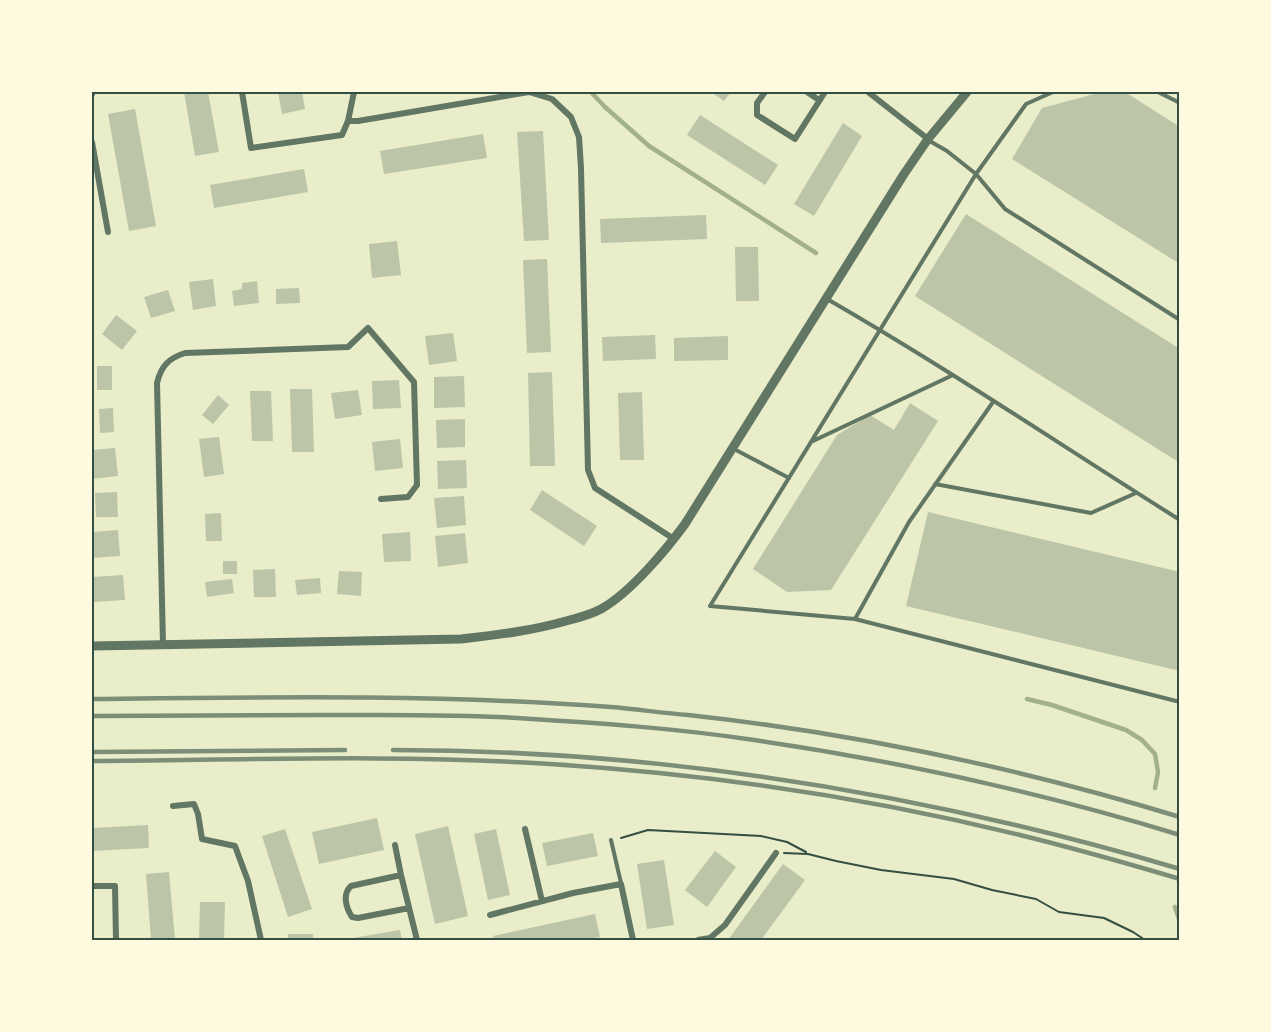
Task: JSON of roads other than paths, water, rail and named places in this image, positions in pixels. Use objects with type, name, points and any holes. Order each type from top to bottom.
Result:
[{"type":"street","points":[[242,92],[251,148],[342,135],[348,121],[354,92]]},
{"type":"street","points":[[348,121],[529,92],[552,99],[571,117],[579,137],[582,168],[588,471],[595,488],[674,539]]},
{"type":"street","points":[[765,92],[757,103],[757,115],[795,139],[825,92]]},
{"type":"street","points":[[807,92],[819,100]]},
{"type":"street","points":[[868,92],[928,139]]},
{"type":"street","points":[[92,646],[436,640],[511,634],[584,616],[599,610],[632,584],[685,524],[904,174],[928,139],[967,92]]},
{"type":"street","points":[[92,142],[108,232]]},
{"type":"street","points":[[163,645],[157,383],[162,368],[173,357],[185,353],[348,347],[368,328],[414,382],[417,484],[408,497],[381,499]]},
{"type":"street","points":[[173,806],[195,804],[202,839],[235,846],[248,881],[261,940]]},
{"type":"street","points":[[525,829],[542,901]]},
{"type":"street","points":[[395,845],[417,940]]},
{"type":"street","points":[[699,940],[710,938],[725,925],[776,853]]},
{"type":"street","points":[[401,875],[351,886],[345,896],[352,917],[358,918],[409,908]]},
{"type":"street","points":[[490,915],[573,893],[621,884],[633,940]]},
{"type":"street","points":[[92,886],[115,886],[116,940]]},
{"type":"lane","points":[[1053,92],[1026,104],[976,174],[710,606],[855,619],[1179,702]]},
{"type":"lane","points":[[1158,92],[1179,103]]},
{"type":"lane","points":[[928,139],[976,174],[1005,210],[1179,320]]},
{"type":"lane","points":[[826,298],[954,375],[1179,520]]},
{"type":"lane","points":[[811,442],[954,375]]},
{"type":"lane","points":[[855,619],[909,522],[993,402]]},
{"type":"lane","points":[[732,448],[789,478]]},
{"type":"lane","points":[[935,484],[1091,513],[1136,493]]},
{"type":"lane","points":[[611,840],[621,884]]},
{"type":"waterway","points":[[591,92],[649,146],[816,253]]},
{"type":"waterway","points":[[1027,699],[1126,730],[1142,740],[1155,754],[1158,772],[1155,788]]},
{"type":"waterway","points":[[1175,907],[1180,922]]},
{"type":"railway","points":[[92,699],[416,698],[611,707],[688,715],[812,732],[936,754],[1059,783],[1180,817]]},
{"type":"railway","points":[[92,716],[470,716],[695,732],[808,748],[968,779],[1075,805],[1180,835]]},
{"type":"railway","points":[[92,752],[345,750]]},
{"type":"railway","points":[[393,750],[493,752],[593,758],[791,781],[987,818],[1180,869]]},
{"type":"railway","points":[[92,761],[436,759],[550,764],[668,774],[786,789],[904,809],[1040,840],[1180,879]]}]
